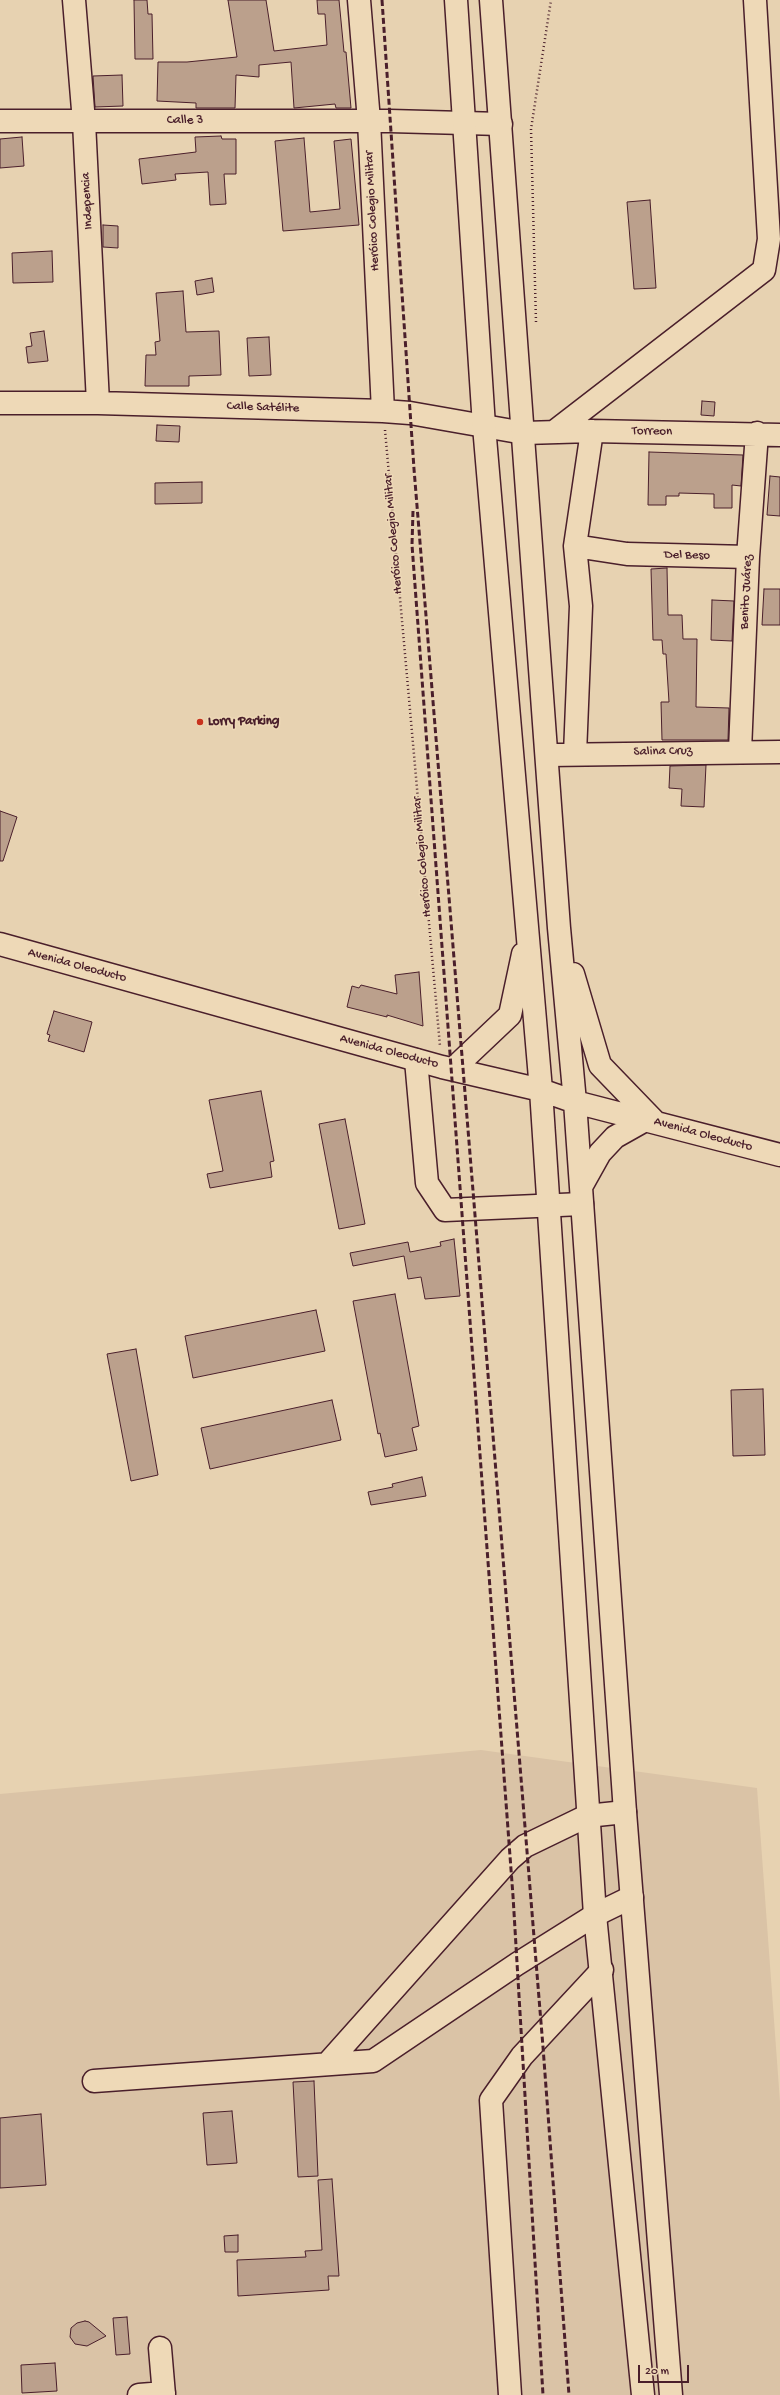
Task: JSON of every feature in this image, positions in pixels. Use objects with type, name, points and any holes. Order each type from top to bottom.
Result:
[{"type":"main road","name":"Indepencia","points":[[74,0],[84,122],[98,403]]},
{"type":"main road","name":"Heróico Colegio Militar","points":[[359,0],[369,121],[383,411]]},
{"type":"main road","points":[[456,0],[484,426],[541,1090],[587,1816],[595,1915],[602,1970],[643,2395]]},
{"type":"main road","points":[[491,0],[524,433],[559,928],[575,1102],[625,1812],[670,2395]]},
{"type":"main road","points":[[554,432],[772,266],[769,239],[774,227],[755,0]]},
{"type":"main road","name":"Calle 3","points":[[0,121],[369,121],[501,124]]},
{"type":"main road","name":"Calle Satélite","points":[[0,403],[98,403],[383,411],[524,433]]},
{"type":"main road","points":[[575,754],[581,606],[575,546],[592,431]]},
{"type":"main road","name":"Torreon","points":[[524,433],[592,431],[757,433],[780,435]]},
{"type":"main road","name":"Benito Juárez","points":[[740,751],[748,557],[757,433]]},
{"type":"main road","name":"Del Beso","points":[[575,546],[627,554],[748,557]]},
{"type":"main road","name":"Salina Cruz","points":[[547,754],[740,751],[780,752]]},
{"type":"main road","points":[[519,835],[552,834]]},
{"type":"main road","points":[[559,928],[600,1065],[650,1120],[615,1137],[600,1152],[582,1196]]},
{"type":"main road","points":[[447,1068],[510,1015],[528,929]]},
{"type":"main road","name":"Avenida Oleoducto","points":[[0,944],[416,1060],[541,1090],[575,1102],[650,1120],[780,1155]]},
{"type":"main road","points":[[416,1060],[427,1183],[445,1210],[549,1205],[582,1196]]},
{"type":"main road","points":[[327,2064],[510,1859],[525,1846],[587,1816],[625,1812]]},
{"type":"main road","points":[[94,2081],[373,2061],[517,1964],[534,1955],[595,1915],[632,1896]]},
{"type":"main road","points":[[510,2395],[491,2100],[522,2056],[602,1970]]},
{"type":"main road","points":[[139,2395],[164,2394],[160,2348]]},
{"type":"path","points":[[536,324],[531,129],[551,0]]},
{"type":"path","name":"Heróico Colegio Militar","points":[[383,411],[447,1068]]},
{"type":"shaded area","points":[[481,1750],[757,1788],[780,2102],[780,2395],[0,2395],[0,1794]]},
{"type":"building","points":[[134,0],[147,0],[148,14],[152,14],[153,59],[135,59]]},
{"type":"building","points":[[228,0],[266,0],[274,51],[327,45],[325,14],[318,14],[317,0],[339,0],[344,52],[346,52],[351,108],[336,108],[335,104],[294,108],[291,62],[259,65],[259,77],[236,75],[235,108],[196,108],[196,103],[157,101],[158,62],[187,62],[237,57]]},
{"type":"building","points":[[122,75],[123,106],[95,107],[93,76]]},
{"type":"building","points":[[221,136],[222,139],[236,139],[236,174],[224,174],[226,204],[210,205],[208,172],[175,174],[176,180],[142,184],[139,159],[196,152],[195,137]]},
{"type":"building","points":[[22,137],[24,166],[0,168],[0,139]]},
{"type":"building","points":[[304,138],[310,212],[340,209],[334,141],[351,139],[359,225],[283,231],[275,141]]},
{"type":"building","points":[[650,200],[656,288],[634,289],[627,202]]},
{"type":"building","points":[[103,225],[118,226],[118,248],[103,247]]},
{"type":"building","points":[[52,251],[53,282],[13,283],[12,253]]},
{"type":"building","points":[[212,278],[214,292],[197,295],[195,281]]},
{"type":"building","points":[[183,291],[186,332],[219,331],[221,375],[189,376],[189,386],[145,386],[146,355],[156,355],[155,342],[160,341],[156,293]]},
{"type":"building","points":[[44,331],[48,361],[28,363],[26,347],[32,346],[30,333]]},
{"type":"building","points":[[269,337],[271,375],[249,376],[247,338]]},
{"type":"building","points":[[702,401],[715,402],[714,416],[701,415]]},
{"type":"building","points":[[157,425],[180,426],[179,442],[156,441]]},
{"type":"building","points":[[649,452],[743,455],[741,486],[732,485],[732,508],[714,508],[714,494],[679,493],[679,496],[666,496],[666,505],[648,505]]},
{"type":"building","points":[[770,476],[780,477],[780,516],[767,515]]},
{"type":"building","points":[[202,482],[202,503],[155,504],[155,483]]},
{"type":"building","points":[[667,568],[668,615],[682,615],[683,639],[697,639],[696,707],[729,708],[728,740],[662,740],[661,702],[669,702],[666,654],[663,654],[662,640],[653,640],[651,569]]},
{"type":"building","points":[[764,589],[780,589],[780,625],[762,625]]},
{"type":"building","points":[[712,600],[734,601],[732,641],[711,640]]},
{"type":"building","points":[[706,765],[704,807],[681,806],[682,789],[669,788],[670,766]]},
{"type":"building","points":[[0,811],[17,817],[3,861],[0,861]]},
{"type":"building","points":[[419,972],[423,1026],[387,1015],[387,1017],[347,1007],[352,986],[359,988],[361,985],[397,994],[395,975]]},
{"type":"building","points":[[54,1011],[92,1022],[84,1052],[48,1041],[50,1035],[47,1034]]},
{"type":"building","points":[[261,1091],[274,1161],[270,1162],[272,1177],[210,1188],[207,1174],[223,1171],[209,1100]]},
{"type":"building","points":[[345,1119],[365,1224],[339,1229],[319,1124]]},
{"type":"building","points":[[454,1239],[460,1296],[425,1299],[421,1277],[408,1279],[404,1256],[353,1266],[350,1253],[408,1242],[410,1252],[441,1246],[440,1242]]},
{"type":"building","points":[[395,1294],[419,1426],[412,1428],[417,1450],[385,1457],[380,1433],[378,1434],[353,1301]]},
{"type":"building","points":[[316,1310],[325,1351],[193,1378],[185,1336]]},
{"type":"building","points":[[136,1349],[158,1475],[131,1481],[107,1354]]},
{"type":"building","points":[[763,1389],[765,1455],[733,1456],[731,1390]]},
{"type":"building","points":[[332,1400],[341,1440],[210,1469],[201,1428]]},
{"type":"building","points":[[422,1477],[426,1496],[371,1505],[368,1492],[393,1487],[392,1484]]},
{"type":"building","points":[[314,2081],[318,2176],[298,2177],[293,2082]]},
{"type":"building","points":[[232,2111],[237,2163],[207,2165],[203,2113]]},
{"type":"building","points":[[41,2114],[46,2185],[0,2188],[0,2118]]},
{"type":"building","points":[[332,2179],[339,2276],[328,2276],[329,2290],[238,2296],[237,2260],[306,2257],[305,2251],[322,2250],[318,2180]]},
{"type":"building","points":[[238,2235],[238,2252],[225,2252],[224,2236]]},
{"type":"building","points":[[127,2317],[130,2354],[116,2355],[113,2318]]},
{"type":"building","points":[[85,2321],[89,2322],[106,2336],[87,2346],[75,2344],[70,2337],[71,2328],[77,2323]]},
{"type":"building","points":[[55,2363],[57,2391],[22,2393],[21,2365]]},
{"type":"railway","points":[[382,0],[414,469],[543,2047],[569,2395]]},
{"type":"railway","points":[[413,511],[412,545],[513,1896],[543,2395]]},
{"type":"place","name":"Lorry Parking","points":[[200,722]]}]
